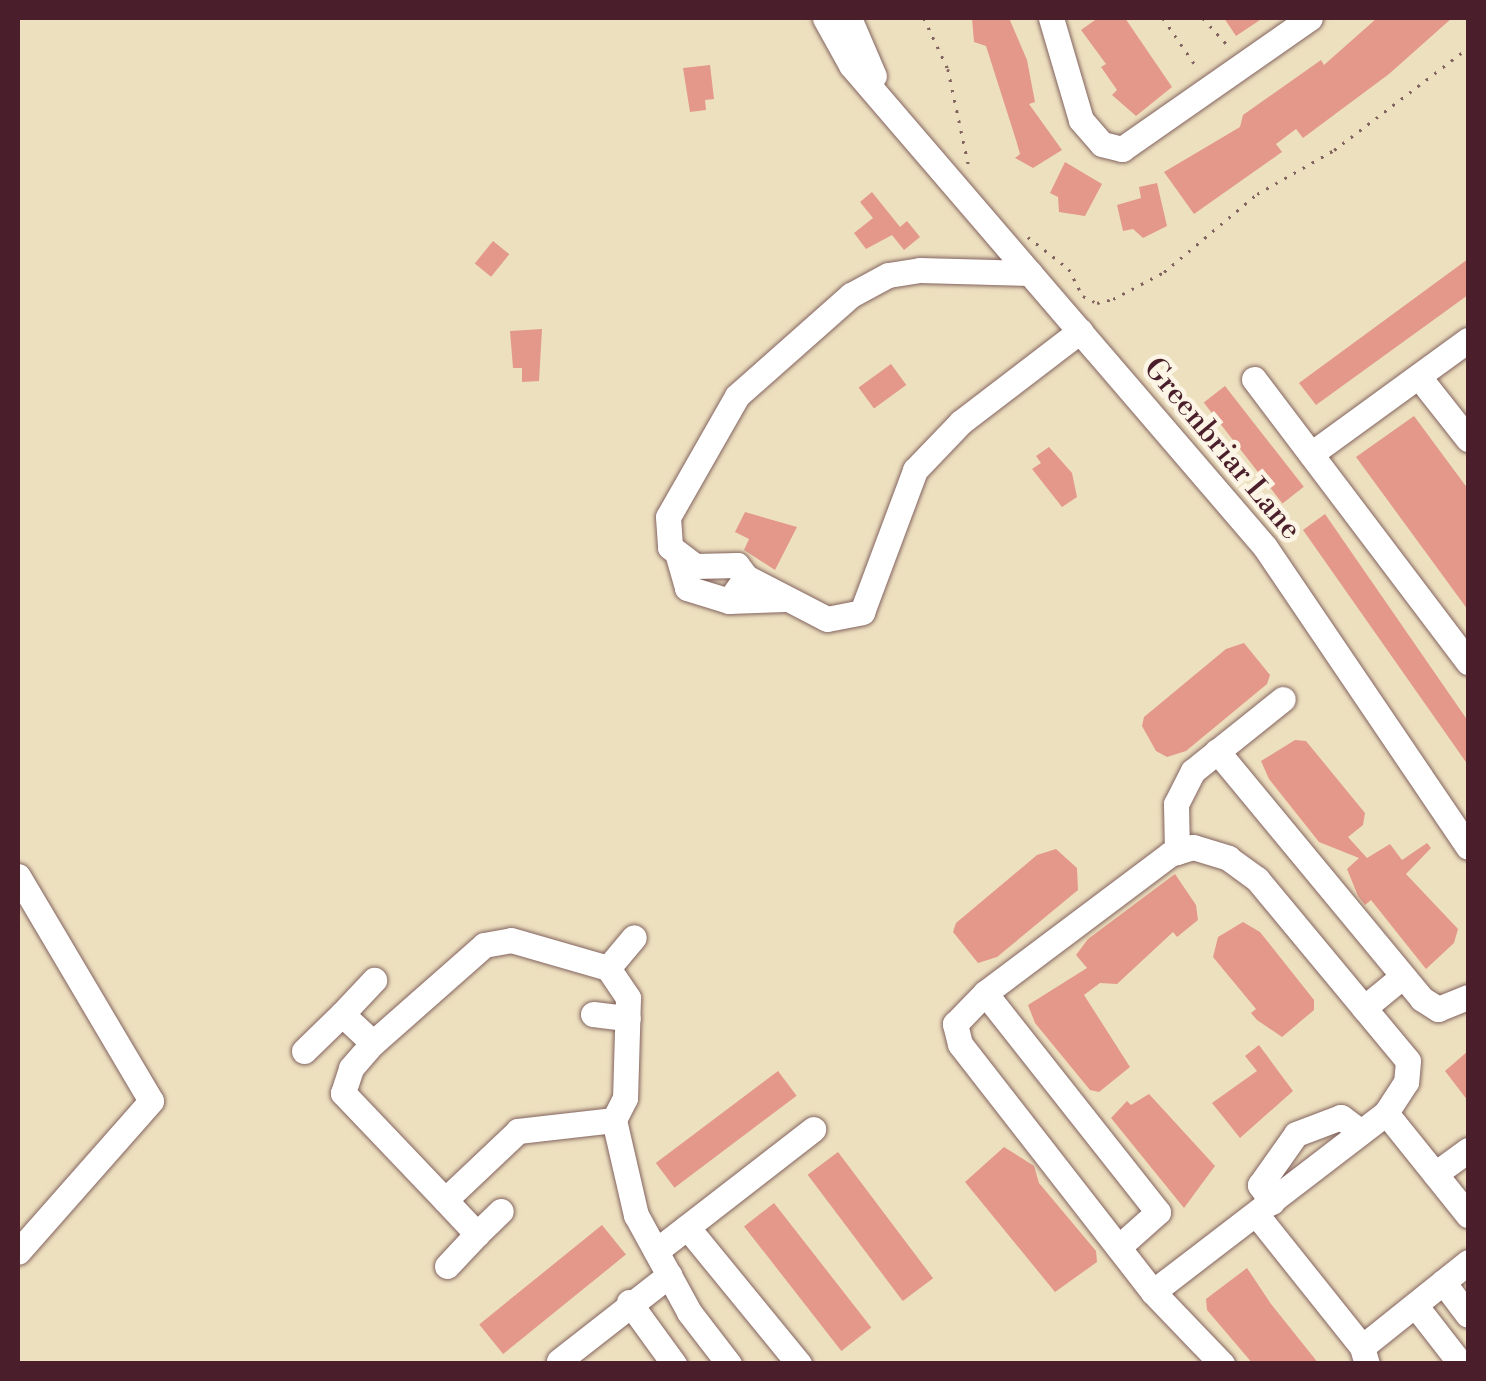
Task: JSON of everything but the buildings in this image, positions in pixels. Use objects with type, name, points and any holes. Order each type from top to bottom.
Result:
[{"type":"street","points":[[826,18],[851,65],[895,116]]},
{"type":"street","points":[[848,18],[895,116]]},
{"type":"street","points":[[1052,18],[1081,120],[1102,144],[1122,150],[1310,18]]},
{"type":"street","name":"Greenbriar Lane","points":[[895,116],[1265,546],[1468,847]]},
{"type":"street","points":[[784,599],[730,601],[687,588],[678,556],[666,534],[668,517],[730,408],[851,295],[888,275],[920,270],[1030,273]]},
{"type":"street","points":[[678,556],[695,566],[737,565],[746,577],[827,619],[862,612],[915,470],[960,422],[1080,330]]},
{"type":"street","points":[[1311,454],[1468,340]]},
{"type":"street","points":[[1420,376],[1468,439]]},
{"type":"street","points":[[1254,379],[1468,662]]},
{"type":"street","points":[[730,601],[746,577]]},
{"type":"street","points":[[1177,852],[1176,804],[1193,771],[1283,699]]},
{"type":"street","points":[[1218,751],[1403,976],[1438,1009],[1468,997]]},
{"type":"street","points":[[1153,1292],[1386,1112],[1406,1082],[1408,1061],[1256,879],[1228,858],[1194,847],[1177,852],[984,994],[955,1024],[960,1044],[1153,1292],[1222,1364]]},
{"type":"street","points":[[18,876],[152,1101],[18,1252]]},
{"type":"street","points":[[608,968],[634,937]]},
{"type":"street","points":[[478,1234],[343,1093],[351,1068],[484,946],[512,940],[608,968],[628,998],[625,1098],[614,1120],[636,1215],[669,1275],[730,1364]]},
{"type":"street","points":[[1364,1008],[1403,976]]},
{"type":"street","points":[[304,1051],[374,980]]},
{"type":"street","points":[[984,994],[1158,1212],[1120,1245]]},
{"type":"street","points":[[342,1014],[373,1044]]},
{"type":"street","points":[[593,1014],[628,1018]]},
{"type":"street","points":[[1386,1112],[1468,1215]]},
{"type":"street","points":[[1361,1132],[1341,1117],[1296,1134],[1260,1185],[1264,1208],[1364,1356],[1415,1305],[1468,1262]]},
{"type":"street","points":[[444,1200],[518,1131],[614,1120]]},
{"type":"street","points":[[656,1251],[813,1129]]},
{"type":"street","points":[[1436,1174],[1468,1150]]},
{"type":"street","points":[[447,1266],[501,1211]]},
{"type":"street","points":[[687,1227],[800,1364]]},
{"type":"street","points":[[558,1361],[629,1302],[669,1275]]},
{"type":"street","points":[[1443,1282],[1468,1315]]},
{"type":"street","points":[[629,1302],[674,1364]]},
{"type":"street","points":[[1415,1305],[1461,1364]]},
{"type":"path","points":[[924,18],[948,69],[970,171]]},
{"type":"path","points":[[1163,18],[1213,88]]},
{"type":"path","points":[[1203,18],[1218,29],[1242,67]]},
{"type":"path","points":[[1026,236],[1069,269],[1083,296],[1097,303],[1113,299],[1164,272],[1257,194],[1334,150],[1468,48]]}]
